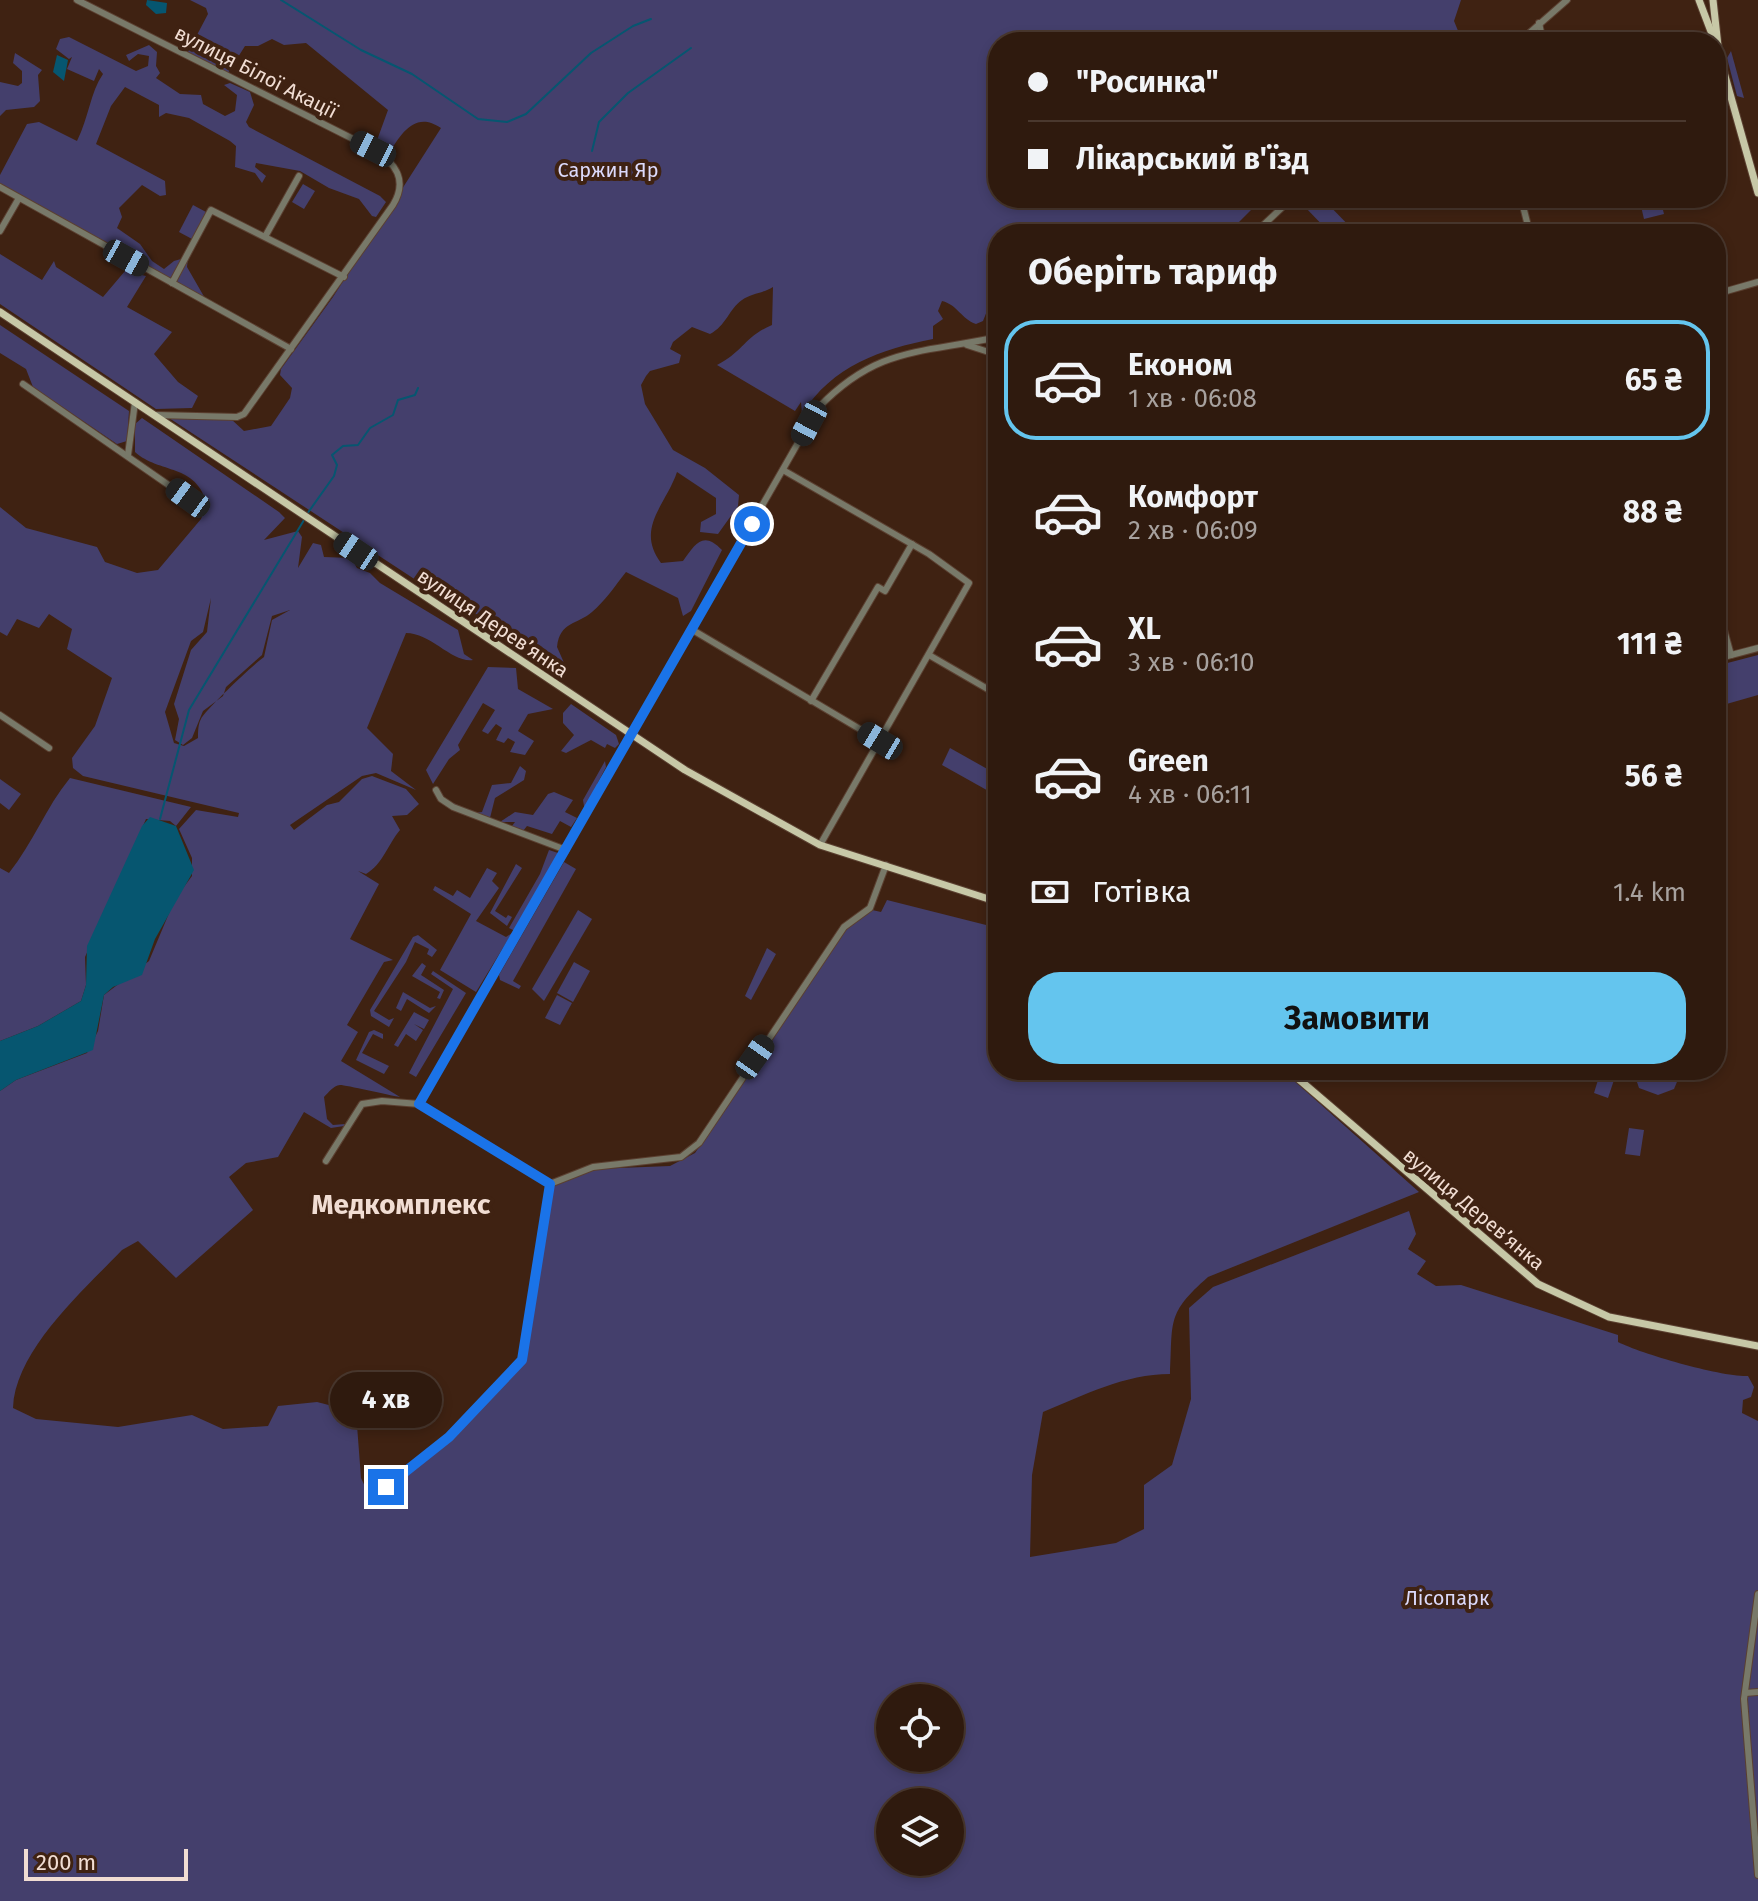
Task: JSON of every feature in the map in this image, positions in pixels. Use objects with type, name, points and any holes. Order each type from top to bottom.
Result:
[{"type":"main road","points":[[1699,0],[1711,32]]},
{"type":"main road","points":[[1713,0],[1715,32]]},
{"type":"main road","points":[[1726,80],[1758,193]]},
{"type":"main road","name":"вулиця Дерев’янка","points":[[0,312],[685,770],[820,845],[988,899]]},
{"type":"main road","name":"вулиця Дерев’янка","points":[[1299,1080],[1514,1267],[1546,1289],[1593,1312],[1625,1322],[1758,1346]]},
{"type":"street","name":"вулиця Білої Акації","points":[[77,0],[373,149],[395,166],[402,191],[344,277]]},
{"type":"street","points":[[1530,32],[1567,0]]},
{"type":"street","points":[[1539,23],[1541,32]]},
{"type":"street","points":[[266,235],[299,176]]},
{"type":"street","points":[[0,187],[291,349]]},
{"type":"street","points":[[0,231],[19,198]]},
{"type":"street","points":[[1265,224],[1281,208]]},
{"type":"street","points":[[154,415],[231,418],[244,414],[344,277],[266,235],[211,210],[172,283]]},
{"type":"street","points":[[1726,291],[1758,282]]},
{"type":"street","points":[[419,1104],[818,408],[858,371],[893,356],[988,339]]},
{"type":"street","points":[[965,344],[988,352]]},
{"type":"street","points":[[23,384],[193,502]]},
{"type":"street","points":[[128,455],[135,402]]},
{"type":"street","points":[[783,470],[912,544],[969,583],[820,845]]},
{"type":"street","points":[[811,701],[878,587],[885,591],[912,544]]},
{"type":"street","points":[[691,629],[880,741]]},
{"type":"street","points":[[1726,637],[1731,655]]},
{"type":"street","points":[[1726,656],[1758,648]]},
{"type":"street","points":[[929,655],[988,689]]},
{"type":"street","points":[[0,715],[49,748]]},
{"type":"street","points":[[436,790],[441,799],[453,807],[566,850]]},
{"type":"street","points":[[550,1184],[593,1167],[681,1157],[699,1143],[844,927],[870,908],[886,865]]},
{"type":"street","points":[[326,1161],[364,1103],[419,1104],[550,1184]]},
{"type":"street","points":[[386,1487],[449,1437],[522,1360],[550,1184]]},
{"type":"street","points":[[1758,1594],[1745,1693],[1758,1875]]},
{"type":"street","points":[[1749,1646],[1758,1645]]},
{"type":"street","points":[[1745,1693],[1758,1692]]},
{"type":"street","points":[[1749,1757],[1758,1759]]},
{"type":"green space","name":"Саржин Яр","points":[[190,0],[1461,0],[1454,21],[1459,32],[988,32],[988,208],[1253,208],[1237,224],[988,224],[988,311],[983,321],[976,324],[942,301],[938,311],[943,319],[933,326],[933,339],[895,348],[859,362],[828,383],[802,414],[801,402],[795,411],[717,365],[772,325],[773,287],[742,300],[720,327],[710,334],[692,327],[673,342],[670,349],[681,355],[679,363],[650,371],[646,376],[641,385],[645,404],[673,450],[705,468],[739,495],[738,506],[718,534],[700,532],[701,522],[716,514],[716,498],[677,472],[655,517],[651,539],[661,563],[683,561],[704,540],[722,550],[691,611],[683,616],[678,598],[626,572],[597,608],[562,632],[557,647],[565,665],[556,672],[169,418],[231,419],[244,431],[271,426],[290,398],[292,388],[280,375],[281,369],[333,297],[441,128],[432,123],[416,123],[404,132],[389,153],[380,152],[376,143],[388,110],[306,43],[284,45],[272,39],[258,46],[245,46],[228,73],[188,52],[208,14],[206,8]]},
{"type":"green space","points":[[69,37],[136,71],[148,66],[149,56],[138,54],[129,61],[126,55],[149,45],[157,52],[156,66],[160,73],[156,78],[180,94],[201,95],[203,104],[225,116],[235,111],[237,95],[224,85],[230,83],[250,92],[254,105],[246,122],[249,127],[386,202],[376,217],[372,216],[359,199],[329,188],[300,171],[256,163],[255,167],[266,176],[262,183],[255,173],[235,167],[236,146],[230,141],[189,118],[166,113],[159,117],[159,105],[125,87],[111,106],[96,144],[165,181],[166,195],[160,196],[142,185],[119,208],[122,217],[117,228],[140,244],[152,261],[164,269],[174,261],[188,257],[187,267],[206,300],[0,184],[0,175],[27,124],[39,122],[77,141],[103,74],[99,69],[94,81],[67,69],[72,57],[69,59],[56,49],[60,39]]},
{"type":"green space","points":[[1731,51],[1744,98],[1737,96],[1727,58]]},
{"type":"green space","points":[[15,53],[42,70],[38,75],[40,101],[34,107],[6,110],[0,116],[0,82],[18,86],[22,83],[22,71],[13,63]]},
{"type":"green space","points":[[303,184],[315,191],[304,209],[292,202]]},
{"type":"green space","points":[[193,205],[206,212],[192,239],[179,232]]},
{"type":"green space","points":[[1306,208],[1332,208],[1347,224],[1321,224]]},
{"type":"green space","points":[[1641,208],[1662,208],[1664,214],[1644,219]]},
{"type":"green space","points":[[0,254],[42,280],[54,261],[56,267],[103,297],[125,271],[146,276],[127,307],[172,332],[154,354],[178,382],[198,396],[192,408],[156,409],[0,304]]},
{"type":"green space","points":[[0,325],[129,411],[127,441],[117,444],[33,387],[26,369],[0,353]]},
{"type":"green space","name":"Лісопарк","points":[[142,418],[279,512],[285,518],[264,540],[298,531],[302,537],[298,568],[313,543],[321,545],[324,557],[351,558],[357,568],[370,573],[380,583],[458,630],[464,654],[473,660],[457,657],[424,638],[406,633],[367,728],[393,754],[391,771],[416,790],[376,773],[362,776],[290,825],[294,830],[327,805],[339,802],[362,779],[372,776],[406,789],[419,804],[407,815],[392,816],[400,830],[372,870],[366,874],[358,871],[379,884],[350,939],[393,960],[384,962],[347,1025],[358,1032],[341,1061],[400,1097],[344,1085],[333,1088],[324,1097],[327,1119],[333,1125],[344,1126],[331,1128],[304,1112],[278,1157],[246,1163],[229,1177],[253,1210],[176,1278],[138,1241],[122,1250],[71,1302],[38,1343],[17,1386],[13,1408],[36,1419],[118,1427],[192,1415],[223,1429],[268,1426],[278,1406],[317,1402],[356,1412],[361,1478],[368,1493],[387,1492],[517,1368],[527,1344],[553,1186],[594,1169],[670,1166],[695,1153],[846,929],[872,910],[881,912],[887,900],[988,925],[988,1080],[1293,1080],[1419,1192],[1208,1277],[1185,1300],[1174,1320],[1170,1374],[1121,1382],[1043,1412],[1032,1475],[1030,1557],[1116,1543],[1144,1529],[1144,1485],[1172,1465],[1191,1399],[1189,1308],[1213,1287],[1409,1211],[1416,1234],[1408,1249],[1426,1261],[1417,1274],[1436,1286],[1461,1285],[1618,1335],[1618,1342],[1663,1358],[1701,1369],[1748,1376],[1754,1387],[1751,1397],[1743,1400],[1742,1413],[1758,1421],[1758,1901],[0,1901],[0,1091],[16,1080],[87,1053],[98,1031],[104,995],[149,961],[175,899],[192,876],[192,858],[179,829],[196,810],[238,817],[239,813],[83,776],[73,768],[72,758],[95,726],[112,678],[67,649],[72,629],[49,614],[39,628],[17,619],[7,636],[0,632],[0,507],[26,528],[97,547],[105,562],[137,573],[158,570],[201,519],[207,505],[195,482],[135,452],[135,424]],"holes":[[[211,598],[207,632],[191,650],[174,704],[179,719],[175,740],[183,745],[192,738],[203,711],[217,701],[204,714],[198,728],[198,738],[184,746],[174,743],[165,712],[191,641],[203,632]],[[290,610],[272,620],[264,657],[224,694],[226,687],[262,655],[272,616]]]},
{"type":"green space","points":[[1758,655],[1758,695],[1726,704],[1726,663]]},
{"type":"green space","points":[[488,667],[516,668],[518,689],[553,709],[528,714],[518,731],[534,741],[525,755],[510,752],[515,742],[508,738],[504,743],[496,740],[502,728],[496,724],[488,734],[482,731],[495,710],[483,703],[458,745],[460,750],[449,759],[433,784],[426,770]]},
{"type":"green space","points":[[571,704],[616,735],[619,744],[615,748],[607,744],[605,748],[591,740],[566,753],[561,751],[574,735],[563,723],[563,713]]},
{"type":"green space","points":[[950,748],[988,769],[988,791],[942,765]]},
{"type":"green space","points":[[605,761],[606,767],[597,784],[598,789],[585,812],[583,800]]},
{"type":"green space","points":[[520,766],[526,771],[524,780],[495,798],[490,818],[461,809],[447,800],[475,813],[482,812],[492,785],[511,783]]},
{"type":"green space","points":[[70,778],[191,807],[176,826],[170,821],[146,819],[85,957],[86,985],[81,1001],[38,1026],[0,1041],[0,868],[9,873]]},
{"type":"green space","points":[[0,779],[21,794],[9,810],[0,803]]},
{"type":"green space","points":[[554,792],[573,800],[565,812],[577,818],[571,827],[560,821],[552,834],[527,826],[523,831],[512,826],[515,822],[500,822],[515,812],[533,815],[548,794]]},
{"type":"green space","points":[[549,850],[558,853],[556,861],[517,932],[509,928],[540,874]]},
{"type":"green space","points":[[564,862],[576,869],[513,981],[521,986],[519,989],[500,980],[499,975]]},
{"type":"green space","points":[[516,864],[522,868],[495,911],[506,918],[508,915],[512,917],[507,926],[490,913]]},
{"type":"green space","points":[[487,868],[497,873],[492,881],[499,888],[476,921],[506,937],[512,933],[476,992],[440,970],[471,914],[433,890],[435,886],[453,896],[457,890],[470,898]]},
{"type":"green space","points":[[578,910],[592,919],[544,1001],[532,989]]},
{"type":"green space","points":[[418,935],[437,950],[432,957],[427,954],[429,949],[415,942],[406,962],[374,1011],[389,1020],[394,1018],[389,1027],[371,1016],[370,1010],[413,937]]},
{"type":"green space","points":[[767,948],[776,954],[751,1000],[745,996]]},
{"type":"green space","points":[[574,962],[590,971],[573,1002],[557,993]]},
{"type":"green space","points":[[422,963],[426,966],[421,975],[444,990],[440,999],[437,998],[440,992],[412,976]]},
{"type":"green space","points":[[433,971],[466,993],[416,1077],[409,1073],[453,989],[431,974]]},
{"type":"green space","points":[[403,992],[430,1008],[436,1006],[429,1013],[407,999],[401,1011],[396,1008]]},
{"type":"green space","points":[[557,995],[572,1003],[560,1025],[545,1018]]},
{"type":"green space","points":[[414,1012],[429,1020],[424,1029],[414,1024],[423,1030],[416,1041],[406,1034],[398,1047],[394,1045]]},
{"type":"green space","points":[[374,1030],[383,1034],[383,1039],[373,1034],[362,1053],[389,1066],[384,1074],[356,1060],[369,1032]]},
{"type":"green space","points":[[1598,1080],[1614,1080],[1608,1098],[1594,1093]]},
{"type":"green space","points":[[1636,1080],[1678,1080],[1674,1089],[1658,1095],[1639,1088]]},
{"type":"green space","points":[[1629,1128],[1644,1130],[1640,1156],[1625,1154]]},
{"type":"water","points":[[147,0],[167,3],[166,13],[156,14],[146,5]]},
{"type":"water","points":[[57,55],[68,60],[64,81],[53,72]]},
{"type":"water","points":[[150,817],[176,826],[194,870],[155,939],[142,975],[113,987],[104,995],[93,1050],[16,1080],[0,1091],[0,1041],[38,1026],[81,1001],[86,985],[87,946],[142,826]]},
{"type":"waterway","points":[[281,0],[361,50],[412,74],[478,119],[507,122],[526,114],[591,53],[633,26],[651,19]]},
{"type":"waterway","points":[[592,151],[599,122],[628,93],[691,48]]},
{"type":"waterway","points":[[307,514],[334,476],[337,465],[332,455],[343,446],[358,445],[370,428],[393,415],[398,400],[415,395],[418,388]]},
{"type":"waterway","points":[[160,819],[189,710],[304,520]]},
{"type":"district","name":"Медкомплекс","points":[[401,1204]]},
{"type":"route","points":[[386,1487],[449,1437],[522,1360],[550,1184],[419,1104],[618,763],[639,720],[752,524]]}]
